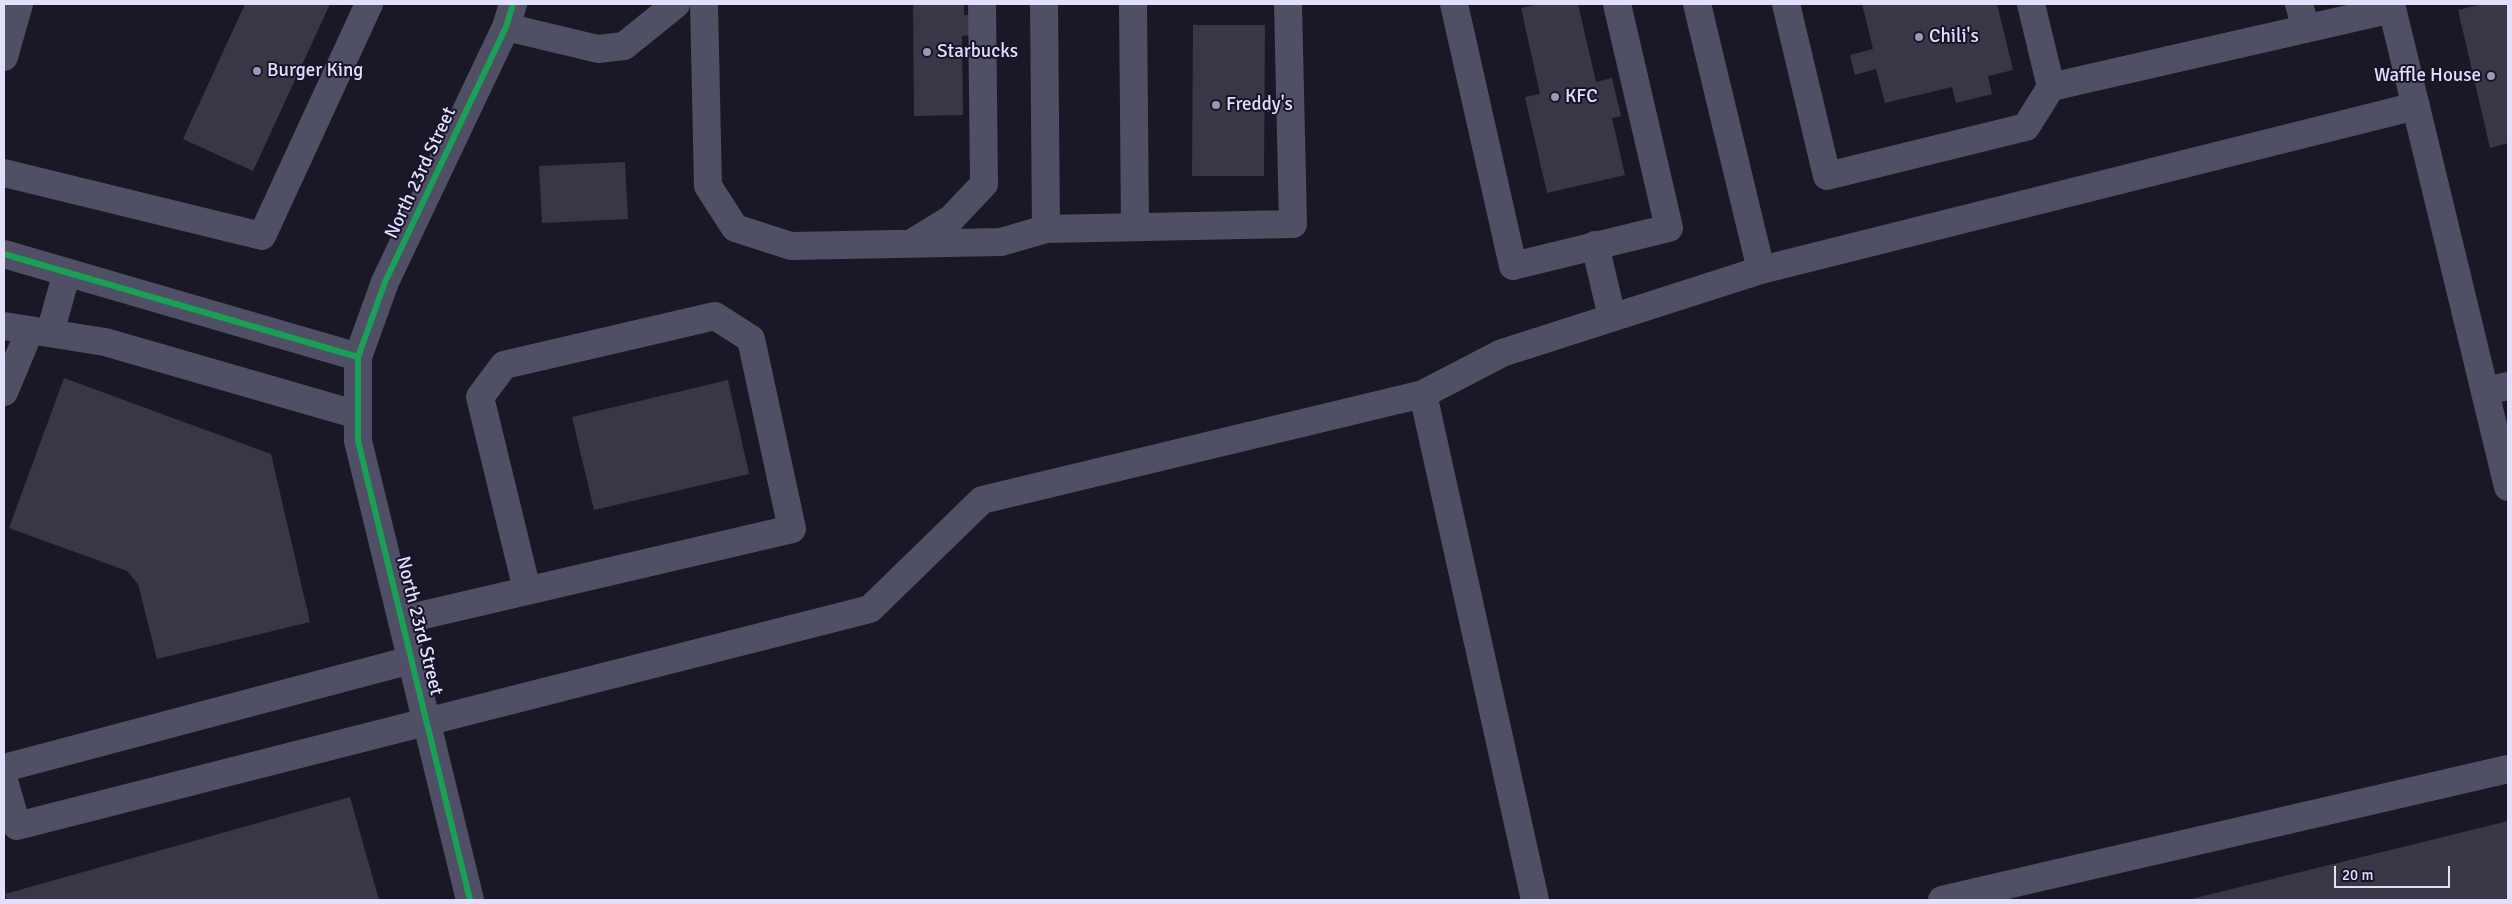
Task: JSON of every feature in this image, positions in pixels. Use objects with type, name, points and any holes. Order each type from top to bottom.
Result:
[{"type":"street","points":[[4,57],[19,4]]},
{"type":"street","points":[[4,173],[262,236],[369,4]]},
{"type":"street","points":[[510,16],[598,49],[624,46],[676,4]]},
{"type":"street","points":[[704,4],[708,186],[735,228],[791,246],[1001,242],[1046,229],[1293,224],[1288,4]]},
{"type":"street","points":[[911,244],[951,218],[984,184],[982,4]]},
{"type":"street","points":[[1044,4],[1046,229]]},
{"type":"street","points":[[1133,4],[1135,227]]},
{"type":"street","points":[[1454,4],[1512,266],[1669,228],[1617,4]]},
{"type":"street","points":[[1697,4],[1762,270]]},
{"type":"street","points":[[1786,4],[1827,176],[2026,126],[2051,87],[2303,16],[2392,6],[2416,106],[2497,389],[2508,487]]},
{"type":"street","points":[[2032,4],[2051,87]]},
{"type":"street","name":"North 23rd Street","points":[[470,900],[358,441],[358,356],[385,282],[510,16]]},
{"type":"street","points":[[4,782],[10,827],[426,720],[870,609],[982,500],[1423,394],[1502,352],[1762,270],[2416,106]]},
{"type":"street","points":[[1595,246],[1612,317]]},
{"type":"street","points":[[4,254],[358,356]]},
{"type":"street","points":[[4,392],[28,330],[67,272]]},
{"type":"street","points":[[402,620],[792,529],[751,339],[715,316],[504,365],[480,397],[527,590]]},
{"type":"street","points":[[28,330],[105,342],[358,415]]},
{"type":"street","points":[[1423,394],[1536,900]]},
{"type":"street","points":[[4,768],[411,660]]},
{"type":"street","points":[[1942,900],[2508,769]]},
{"type":"building","name":"Burger King","points":[[245,4],[330,4],[253,171],[183,139]]},
{"type":"building","points":[[913,4],[964,4],[964,15],[973,15],[973,35],[962,36],[963,115],[914,116]]},
{"type":"building","points":[[1539,4],[1578,4],[1596,82],[1612,78],[1621,116],[1612,118],[1625,175],[1547,193],[1525,97],[1540,94],[1521,8]]},
{"type":"building","points":[[1862,4],[1997,4],[2013,70],[1988,76],[1992,94],[1956,103],[1952,87],[1885,103],[1876,69],[1855,75],[1850,55],[1873,49]]},
{"type":"building","name":"Waffle House","points":[[2483,4],[2507,4],[2508,7],[2508,143],[2490,148],[2458,10]]},
{"type":"building","points":[[1193,25],[1265,25],[1264,176],[1192,176]]},
{"type":"building","points":[[625,162],[628,219],[542,223],[539,166]]},
{"type":"building","points":[[64,378],[271,454],[310,622],[157,659],[138,584],[127,571],[9,528]]},
{"type":"building","points":[[728,380],[749,474],[594,510],[572,417]]},
{"type":"building","points":[[350,797],[379,900],[7,900],[5,894]]},
{"type":"building","points":[[2508,821],[2508,900],[2187,900]]},
{"type":"cycle path","points":[[470,900],[358,441],[358,357],[385,282],[506,27],[513,4]]},
{"type":"cycle path","points":[[4,254],[358,357]]},
{"type":"place","name":"Chili's","points":[[1919,37]]},
{"type":"place","name":"Starbucks","points":[[927,52]]},
{"type":"place","name":"Burger King","points":[[257,71]]},
{"type":"place","name":"Waffle House","points":[[2491,76]]},
{"type":"place","name":"KFC","points":[[1555,97]]},
{"type":"place","name":"Freddy's","points":[[1216,105]]}]
